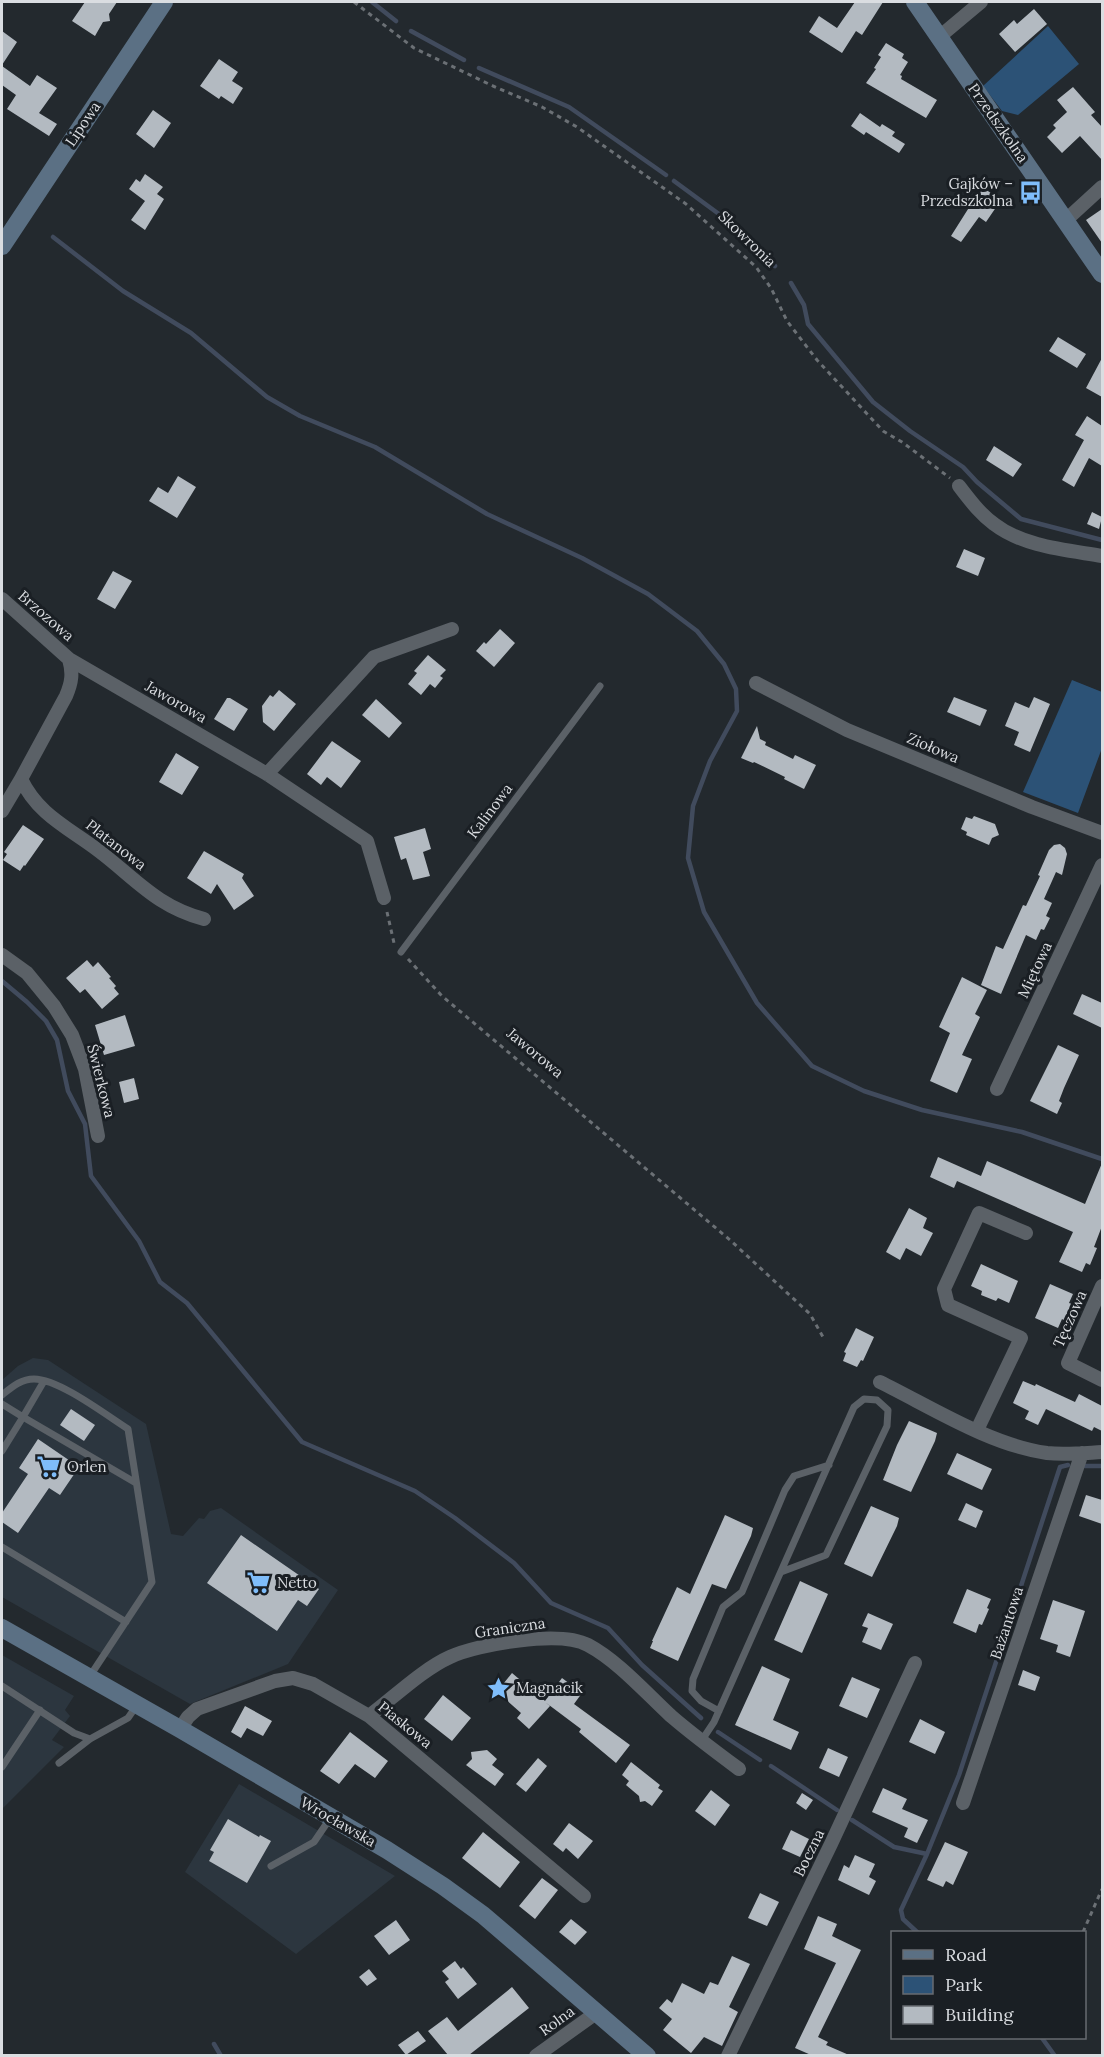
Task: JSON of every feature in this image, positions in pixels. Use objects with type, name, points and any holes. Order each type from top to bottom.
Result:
[{"type":"main road","name":"Lipowa","points":[[2,246],[164,2]]},
{"type":"main road","name":"Przedszkolna","points":[[915,2],[1102,274]]},
{"type":"main road","name":"Wrocławska","points":[[2,1628],[396,1856],[483,1915],[647,2055]]},
{"type":"street","points":[[938,38],[981,2]]},
{"type":"street","points":[[1066,220],[1102,187]]},
{"type":"street","points":[[959,486],[995,525],[1013,536],[1031,542],[1102,556]]},
{"type":"street","name":"Brzozowa","points":[[2,599],[69,658]]},
{"type":"street","points":[[267,774],[374,657],[452,629]]},
{"type":"street","points":[[2,811],[66,696],[72,682],[69,658]]},
{"type":"street","name":"Jaworowa","points":[[69,658],[267,774],[367,842],[384,898]]},
{"type":"street","name":"Ziołowa","points":[[756,682],[847,730],[1032,807],[1102,832]]},
{"type":"street","name":"Platanowa","points":[[21,779],[33,801],[44,812],[100,851],[153,896],[174,909],[204,918]]},
{"type":"street","name":"Miętowa","points":[[996,1089],[1102,865]]},
{"type":"street","name":"Świerkowa","points":[[2,955],[27,973],[54,1006],[72,1035],[85,1069],[98,1136]]},
{"type":"street","points":[[978,1430],[1022,1338],[948,1305],[944,1289],[978,1213],[1026,1233]]},
{"type":"street","name":"Tęczowa","points":[[1102,1286],[1068,1363],[1102,1380]]},
{"type":"street","points":[[880,1382],[1013,1445],[1047,1453],[1102,1452]]},
{"type":"street","name":"Bażantowa","points":[[963,1803],[1082,1453]]},
{"type":"street","name":"Graniczna","points":[[369,1716],[449,1657],[469,1650],[512,1643],[551,1638],[569,1639],[587,1644],[603,1655],[739,1769]]},
{"type":"street","name":"Boczna","points":[[728,2055],[831,1844],[915,1663]]},
{"type":"street","name":"Piaskowa","points":[[180,1729],[197,1709],[275,1681],[293,1678],[313,1684],[369,1716],[584,1896]]},
{"type":"street","name":"Rolna","points":[[536,2055],[596,2013]]},
{"type":"lane","name":"Kalinowa","points":[[401,952],[600,686]]},
{"type":"lane","points":[[2,1395],[17,1383],[35,1379],[58,1384],[128,1429],[152,1582],[88,1678]]},
{"type":"lane","points":[[2,1451],[45,1381]]},
{"type":"lane","points":[[702,1740],[719,1711],[854,1407],[864,1399],[877,1400],[888,1410],[887,1426],[826,1555],[781,1572]]},
{"type":"lane","points":[[2,1404],[136,1483]]},
{"type":"lane","points":[[719,1711],[701,1701],[692,1691],[693,1679],[723,1607],[742,1592],[785,1490],[794,1476],[829,1465]]},
{"type":"lane","points":[[2,1547],[126,1622]]},
{"type":"lane","points":[[2,1686],[74,1733],[90,1739]]},
{"type":"lane","points":[[59,1762],[90,1739],[128,1718],[137,1705]]},
{"type":"lane","points":[[2,1767],[40,1710]]},
{"type":"lane","points":[[271,1866],[314,1842],[331,1817]]},
{"type":"path","name":"Skowronia","points":[[354,2],[414,48],[483,82],[542,107],[577,127],[686,204],[756,267],[771,288],[787,321],[818,360],[883,431],[926,459],[959,486]]},
{"type":"path","name":"Jaworowa","points":[[384,898],[395,945],[442,996],[765,1272],[810,1314],[823,1337]]},
{"type":"path","points":[[1083,1931],[1102,1889]]},
{"type":"shaded area","points":[[33,1358],[48,1360],[146,1424],[171,1534],[183,1536],[199,1518],[204,1519],[210,1511],[221,1508],[338,1590],[288,1664],[190,1704],[2,1597],[2,1380],[18,1366]]},
{"type":"shaded area","points":[[2,1655],[74,1696],[65,1710],[70,1716],[52,1740],[64,1747],[2,1809]]},
{"type":"shaded area","points":[[239,1784],[395,1876],[296,1954],[185,1872]]},
{"type":"green space","points":[[1048,26],[1079,64],[1018,115],[1002,111],[983,86]]},
{"type":"green space","points":[[1072,680],[1102,692],[1102,748],[1078,813],[1023,792]]},
{"type":"building","points":[[85,2],[117,2],[109,14],[110,21],[103,22],[95,36],[72,21]]},
{"type":"building","points":[[855,2],[883,2],[862,35],[856,31],[842,53],[809,32],[819,16],[837,28]]},
{"type":"building","points":[[1034,9],[1047,24],[1015,52],[999,34],[1014,20],[1017,24]]},
{"type":"building","points":[[2,31],[17,42],[2,65]]},
{"type":"building","points":[[886,43],[904,54],[902,58],[908,62],[900,75],[901,79],[937,100],[926,118],[866,83],[876,69],[874,68],[881,57],[878,55]]},
{"type":"building","points":[[219,59],[238,72],[232,81],[243,88],[233,104],[221,96],[219,99],[200,86]]},
{"type":"building","points":[[2,66],[30,86],[37,75],[57,88],[39,113],[57,124],[49,136],[7,109],[16,95],[2,85]]},
{"type":"building","points":[[1073,87],[1095,112],[1091,115],[1102,127],[1102,160],[1080,136],[1062,153],[1047,137],[1056,128],[1053,125],[1067,112],[1057,100]]},
{"type":"building","points":[[153,110],[171,123],[154,148],[136,134]]},
{"type":"building","points":[[860,113],[880,127],[882,124],[895,132],[892,136],[905,144],[899,153],[866,132],[864,135],[851,126]]},
{"type":"building","points":[[145,174],[163,187],[157,194],[164,199],[145,230],[131,220],[145,201],[129,189],[136,179],[140,182]]},
{"type":"building","points":[[982,187],[1001,200],[986,222],[979,217],[961,242],[951,236]]},
{"type":"building","points":[[1102,209],[1102,243],[1086,220]]},
{"type":"building","points":[[1058,337],[1086,354],[1077,368],[1049,351]]},
{"type":"building","points":[[1102,358],[1102,397],[1086,388]]},
{"type":"building","points":[[1087,416],[1102,426],[1102,466],[1089,458],[1074,487],[1062,480],[1084,440],[1075,435]]},
{"type":"building","points":[[994,446],[1022,464],[1013,477],[986,460]]},
{"type":"building","points":[[178,476],[196,487],[177,518],[149,501],[158,487],[168,493]]},
{"type":"building","points":[[1092,512],[1102,517],[1099,529],[1087,524]]},
{"type":"building","points":[[964,549],[985,558],[978,576],[956,567]]},
{"type":"building","points":[[113,571],[132,581],[115,609],[97,599]]},
{"type":"building","points":[[500,629],[515,643],[494,667],[476,651]]},
{"type":"building","points":[[428,655],[446,670],[440,676],[443,678],[435,688],[430,684],[421,695],[408,684],[417,673],[414,671]]},
{"type":"building","points":[[279,690],[296,704],[274,731],[263,722],[262,706],[270,695],[273,697]]},
{"type":"building","points":[[954,697],[987,710],[980,726],[947,712]]},
{"type":"building","points":[[1034,697],[1050,704],[1030,752],[1014,745],[1019,732],[1005,726],[1015,702],[1029,708]]},
{"type":"building","points":[[227,698],[248,709],[234,731],[214,719]]},
{"type":"building","points":[[376,699],[402,723],[389,738],[362,715]]},
{"type":"building","points":[[757,726],[760,739],[766,742],[765,745],[793,759],[795,755],[816,765],[804,789],[784,779],[785,777],[741,758]]},
{"type":"building","points":[[332,741],[361,761],[341,788],[327,777],[321,785],[307,774]]},
{"type":"building","points":[[176,753],[199,767],[182,795],[159,782]]},
{"type":"building","points":[[974,816],[995,824],[999,835],[992,838],[989,845],[966,835],[967,832],[961,829],[966,817],[972,819]]},
{"type":"building","points":[[23,825],[44,839],[20,871],[3,860],[7,854],[4,852]]},
{"type":"building","points":[[425,828],[431,849],[423,852],[430,876],[413,880],[406,858],[401,860],[394,837]]},
{"type":"building","points":[[1060,844],[1065,848],[1067,854],[1062,875],[1056,872],[1044,899],[1052,903],[1046,916],[1050,918],[1044,930],[1041,929],[1036,940],[1026,935],[1001,994],[981,985],[996,946],[1003,949],[1023,905],[1026,906],[1049,850],[1054,845]]},
{"type":"building","points":[[204,851],[244,874],[242,878],[254,896],[234,910],[217,884],[211,894],[187,878]]},
{"type":"building","points":[[87,960],[93,967],[98,962],[111,977],[109,978],[119,994],[102,1009],[85,989],[80,993],[66,978]]},
{"type":"building","points":[[962,977],[987,990],[975,1014],[980,1017],[962,1055],[972,1059],[957,1093],[930,1081],[950,1033],[939,1027]]},
{"type":"building","points":[[1082,994],[1102,1003],[1102,1028],[1073,1014]]},
{"type":"building","points":[[125,1015],[135,1046],[104,1055],[95,1025]]},
{"type":"building","points":[[1058,1045],[1079,1055],[1059,1101],[1062,1103],[1057,1114],[1030,1101]]},
{"type":"building","points":[[134,1078],[139,1099],[124,1103],[119,1082]]},
{"type":"building","points":[[938,1157],[981,1176],[987,1161],[1085,1204],[1102,1163],[1102,1226],[1090,1265],[1086,1263],[1082,1272],[1059,1262],[1073,1232],[957,1181],[954,1188],[930,1177]]},
{"type":"building","points":[[909,1208],[927,1218],[923,1228],[933,1233],[921,1256],[906,1248],[900,1260],[886,1252]]},
{"type":"building","points":[[981,1264],[1018,1281],[1009,1303],[981,1295],[982,1291],[971,1286]]},
{"type":"building","points":[[1050,1284],[1073,1294],[1069,1303],[1072,1304],[1069,1313],[1065,1321],[1062,1319],[1058,1328],[1035,1318]]},
{"type":"building","points":[[856,1328],[874,1337],[863,1361],[861,1360],[857,1367],[843,1361],[846,1353],[844,1352]]},
{"type":"building","points":[[1023,1381],[1035,1386],[1036,1384],[1075,1402],[1079,1394],[1102,1406],[1102,1431],[1094,1427],[1092,1431],[1046,1409],[1038,1425],[1025,1419],[1029,1411],[1013,1403]]},
{"type":"building","points":[[71,1409],[95,1425],[84,1441],[60,1425]]},
{"type":"building","points":[[909,1421],[937,1433],[911,1492],[883,1480]]},
{"type":"building","points":[[38,1439],[79,1467],[60,1495],[49,1488],[18,1533],[2,1522],[2,1513],[28,1474],[19,1468]]},
{"type":"building","points":[[957,1453],[992,1469],[982,1490],[947,1474]]},
{"type":"building","points":[[1086,1495],[1102,1500],[1102,1524],[1079,1516]]},
{"type":"building","points":[[966,1503],[983,1511],[976,1528],[958,1520]]},
{"type":"building","points":[[871,1506],[899,1518],[872,1577],[844,1564]]},
{"type":"building","points":[[725,1515],[753,1528],[751,1536],[726,1589],[712,1584],[678,1661],[650,1648],[652,1641],[677,1587],[690,1594]]},
{"type":"building","name":"Netto","points":[[241,1535],[319,1589],[307,1606],[298,1600],[277,1631],[207,1583]]},
{"type":"building","points":[[800,1581],[828,1594],[802,1653],[774,1640]]},
{"type":"building","points":[[967,1589],[991,1599],[982,1625],[979,1624],[976,1633],[953,1623]]},
{"type":"building","points":[[1053,1600],[1085,1611],[1070,1657],[1056,1652],[1058,1645],[1040,1639]]},
{"type":"building","points":[[868,1613],[893,1624],[881,1650],[862,1642],[868,1628],[862,1626]]},
{"type":"building","points":[[762,1666],[790,1679],[773,1720],[799,1732],[791,1750],[735,1725]]},
{"type":"building","points":[[1023,1670],[1040,1677],[1035,1691],[1018,1685]]},
{"type":"building","points":[[512,1673],[545,1701],[562,1678],[582,1693],[574,1704],[630,1745],[616,1763],[579,1732],[581,1729],[545,1702],[550,1706],[529,1729],[517,1718],[521,1713],[503,1697],[505,1695],[499,1689]]},
{"type":"building","points":[[852,1677],[880,1689],[867,1718],[839,1706]]},
{"type":"building","points":[[443,1695],[471,1718],[452,1741],[424,1719]]},
{"type":"building","points":[[245,1706],[272,1721],[263,1736],[247,1728],[241,1738],[231,1732]]},
{"type":"building","points":[[920,1719],[945,1732],[935,1754],[909,1742]]},
{"type":"building","points":[[350,1732],[388,1761],[375,1778],[355,1764],[339,1784],[320,1771]]},
{"type":"building","points":[[828,1748],[848,1757],[839,1777],[819,1768]]},
{"type":"building","points":[[487,1750],[497,1759],[492,1765],[504,1774],[495,1786],[466,1765],[472,1759],[471,1752]]},
{"type":"building","points":[[538,1758],[547,1766],[526,1792],[516,1784]]},
{"type":"building","points":[[631,1762],[660,1785],[658,1788],[663,1791],[652,1806],[645,1801],[640,1802],[639,1796],[626,1785],[629,1781],[622,1775]]},
{"type":"building","points":[[883,1788],[907,1799],[902,1809],[928,1820],[917,1843],[904,1837],[908,1828],[872,1812]]},
{"type":"building","points":[[711,1790],[730,1805],[715,1826],[695,1811]]},
{"type":"building","points":[[802,1793],[813,1800],[806,1810],[796,1803]]},
{"type":"building","points":[[228,1819],[259,1837],[260,1835],[271,1841],[247,1883],[209,1861],[214,1852],[210,1850]]},
{"type":"building","points":[[569,1823],[593,1841],[578,1859],[566,1848],[563,1852],[553,1844]]},
{"type":"building","points":[[791,1830],[809,1839],[800,1857],[782,1849]]},
{"type":"building","points":[[483,1832],[520,1862],[500,1888],[462,1858]]},
{"type":"building","points":[[945,1842],[968,1852],[953,1885],[946,1881],[943,1887],[927,1880]]},
{"type":"building","points":[[855,1855],[875,1864],[869,1877],[876,1881],[869,1895],[838,1880],[844,1865],[849,1868]]},
{"type":"building","points":[[542,1878],[558,1890],[535,1919],[519,1906]]},
{"type":"building","points":[[760,1893],[779,1902],[767,1926],[748,1918]]},
{"type":"building","points":[[818,1916],[837,1924],[832,1936],[861,1950],[818,2037],[828,2042],[826,2045],[849,2055],[811,2055],[795,2048],[836,1963],[804,1949]]},
{"type":"building","points":[[571,1919],[587,1932],[575,1945],[559,1932]]},
{"type":"building","points":[[396,1920],[410,1940],[389,1955],[374,1936]]},
{"type":"building","points":[[732,1956],[750,1964],[729,2007],[738,2012],[722,2046],[704,2037],[691,2053],[663,2030],[672,2019],[659,2008],[667,1999],[672,2003],[682,1983],[704,1994],[710,1982],[718,1985]]},
{"type":"building","points":[[455,1961],[477,1984],[458,1999],[445,1982],[449,1979],[442,1971]]},
{"type":"building","points":[[369,1969],[377,1979],[367,1986],[359,1977]]},
{"type":"building","points":[[512,1987],[529,2008],[469,2055],[448,2055],[428,2031],[447,2017],[458,2031]]},
{"type":"building","points":[[418,2031],[426,2041],[406,2055],[398,2045]]},
{"type":"waterway","points":[[372,2],[396,21]]},
{"type":"waterway","points":[[411,31],[464,60]]},
{"type":"waterway","points":[[479,68],[569,107],[666,175]]},
{"type":"waterway","points":[[674,181],[723,217],[775,266]]},
{"type":"waterway","points":[[53,237],[123,291],[191,333],[267,397],[300,416],[375,447],[487,514],[582,558],[648,594],[697,631],[724,664],[736,689],[737,711],[710,761],[693,806],[688,858],[704,912],[757,1003],[812,1066],[864,1091],[922,1110],[1022,1132],[1102,1159]]},
{"type":"waterway","points":[[791,283],[804,305],[808,324],[873,402],[910,431],[963,467],[977,482],[1021,519],[1102,540]]},
{"type":"waterway","points":[[2,981],[46,1021],[57,1040],[68,1091],[85,1124],[91,1176],[139,1241],[160,1282],[187,1303],[302,1442],[415,1491],[455,1518],[514,1563],[551,1603],[608,1628],[642,1665],[701,1718]]},
{"type":"waterway","points":[[916,1931],[903,1919],[901,1910],[959,1775],[1060,1467],[1068,1465]]},
{"type":"waterway","points":[[1085,1466],[1102,1466]]},
{"type":"waterway","points":[[718,1732],[760,1760]]},
{"type":"waterway","points":[[771,1766],[837,1810]]},
{"type":"waterway","points":[[852,1820],[894,1847],[927,1854]]},
{"type":"waterway","points":[[1043,2039],[1055,2056]]},
{"type":"waterway","points":[[214,2044],[221,2056]]},
{"type":"place","name":"Gajków – Przedszkolna","points":[[1031,193]]},
{"type":"place","name":"Orlen","points":[[49,1467]]},
{"type":"place","name":"Netto","points":[[259,1583]]},
{"type":"place","name":"Magnacik","points":[[498,1688]]}]
